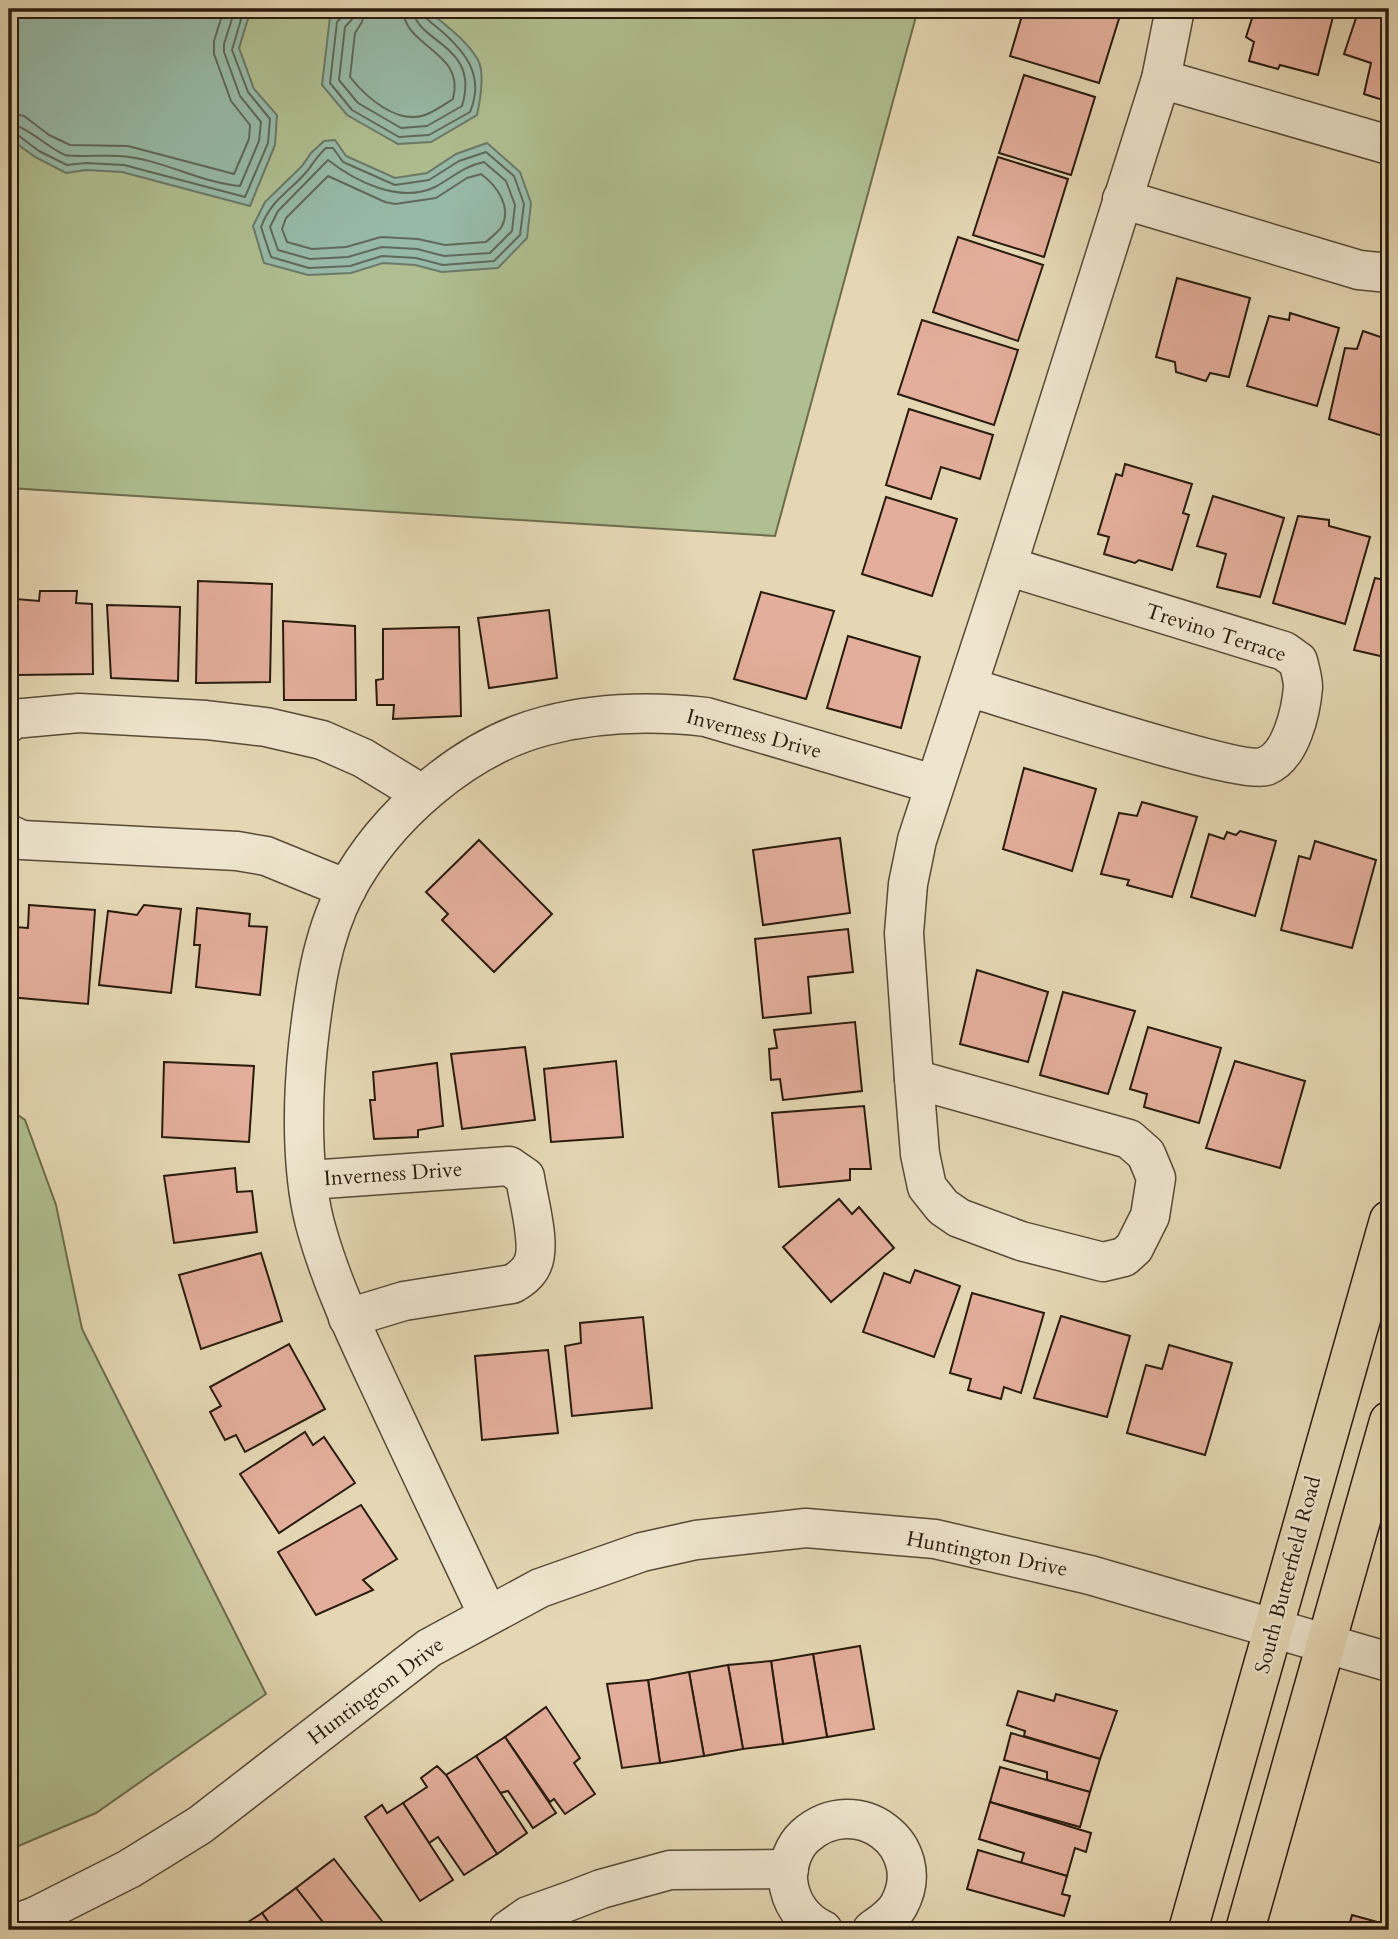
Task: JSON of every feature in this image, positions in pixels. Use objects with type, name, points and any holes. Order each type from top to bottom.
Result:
[{"type":"main road","name":"South Butterfield Road","points":[[1188,1930],[1389,1220]]},
{"type":"main road","points":[[1244,1930],[1389,1421]]},
{"type":"street","points":[[914,1079],[1129,1139],[1146,1154],[1156,1178],[1150,1216],[1134,1248],[1124,1257],[1103,1262],[1021,1241],[959,1218],[943,1207],[927,1187],[920,1154],[914,1079],[904,933],[914,851],[933,784],[968,687],[1161,79],[1175,9]]},
{"type":"street","points":[[1161,79],[1389,145]]},
{"type":"street","points":[[1122,199],[1359,270],[1389,273]]},
{"type":"street","name":"Trevino Terrace","points":[[968,687],[1216,761],[1262,768],[1275,761],[1286,746],[1296,723],[1303,684],[1298,661],[1284,651],[1007,566]]},
{"type":"street","points":[[9,723],[13,719],[66,713],[206,720],[266,727],[322,740],[363,758],[422,794]]},
{"type":"street","name":"Inverness Drive","points":[[488,1615],[348,1318],[317,1230],[303,1124],[305,1087],[316,978],[333,919],[346,889],[385,831],[422,794],[455,769],[488,750],[543,727],[602,715],[669,713],[706,718],[933,784]]},
{"type":"street","points":[[9,834],[22,840],[237,851],[267,856],[346,889]]},
{"type":"street","name":"Inverness Drive","points":[[309,1180],[509,1166],[525,1177],[536,1250],[533,1264],[524,1276],[512,1284],[404,1301],[348,1318]]},
{"type":"street","name":"Huntington Drive","points":[[9,1926],[36,1916],[129,1869],[200,1825],[429,1648],[540,1588],[642,1552],[696,1540],[807,1528],[935,1539],[1090,1574],[1389,1662]]},
{"type":"street","points":[[823,1930],[814,1926],[800,1913],[791,1896],[788,1877],[791,1858],[800,1841],[814,1828],[832,1820],[852,1818],[871,1823],[887,1833],[898,1847],[905,1867],[905,1887],[899,1905],[872,1930]]},
{"type":"street","points":[[508,1930],[528,1916],[601,1889],[670,1870],[789,1870]]},
{"type":"shaded area","points":[[9,9],[918,9],[775,536],[9,488]]},
{"type":"shaded area","points":[[9,1109],[25,1120],[56,1205],[82,1329],[266,1694],[96,1813],[9,1850]]},
{"type":"water","points":[[9,9],[251,9],[239,48],[254,89],[277,115],[275,145],[250,206],[122,172],[86,170],[66,173],[35,157],[9,138]]},
{"type":"water","points":[[342,9],[426,9],[461,39],[478,60],[482,79],[477,115],[431,142],[398,144],[347,115],[322,85],[330,17]]},
{"type":"water","points":[[335,140],[346,156],[395,178],[427,173],[456,154],[487,143],[520,172],[531,203],[527,238],[498,268],[442,272],[415,265],[383,263],[351,273],[308,275],[264,263],[253,226],[265,202],[324,141]]},
{"type":"building","points":[[1024,9],[1122,9],[1099,83],[1010,56]]},
{"type":"building","points":[[1255,9],[1335,9],[1318,75],[1280,65],[1278,69],[1249,61],[1254,42],[1246,37]]},
{"type":"building","points":[[1359,9],[1389,9],[1389,102],[1364,94],[1371,63],[1344,54]]},
{"type":"building","points":[[1024,75],[1095,97],[1071,175],[999,153]]},
{"type":"building","points":[[998,157],[1068,179],[1044,257],[973,235]]},
{"type":"building","points":[[958,237],[1043,265],[1018,341],[933,312]]},
{"type":"building","points":[[1177,278],[1250,298],[1229,377],[1210,373],[1206,381],[1176,372],[1175,362],[1156,357]]},
{"type":"building","points":[[1290,313],[1339,328],[1317,406],[1247,386],[1269,316],[1289,320]]},
{"type":"building","points":[[922,320],[1018,350],[994,425],[898,394]]},
{"type":"building","points":[[1363,331],[1389,340],[1389,438],[1329,419],[1345,348],[1357,349]]},
{"type":"building","points":[[909,409],[993,435],[980,479],[941,467],[931,499],[886,485]]},
{"type":"building","points":[[1125,464],[1192,484],[1183,513],[1189,515],[1172,570],[1139,560],[1135,563],[1104,554],[1109,537],[1098,534],[1116,474],[1122,476]]},
{"type":"building","points":[[1213,496],[1284,518],[1260,597],[1217,587],[1226,554],[1197,546]]},
{"type":"building","points":[[886,497],[957,519],[932,596],[862,574]]},
{"type":"building","points":[[1298,516],[1329,520],[1329,526],[1370,537],[1345,624],[1273,603]]},
{"type":"building","points":[[1375,578],[1389,581],[1389,658],[1354,650]]},
{"type":"building","points":[[198,581],[272,584],[270,682],[196,683]]},
{"type":"building","points":[[40,591],[77,591],[76,603],[92,604],[93,674],[17,675],[16,599],[39,601]]},
{"type":"building","points":[[761,592],[834,611],[806,699],[734,679]]},
{"type":"building","points":[[107,605],[180,607],[178,681],[111,678]]},
{"type":"building","points":[[549,610],[557,678],[489,688],[478,618]]},
{"type":"building","points":[[283,621],[355,626],[356,700],[284,700]]},
{"type":"building","points":[[459,627],[461,716],[393,719],[394,705],[377,705],[376,680],[383,679],[383,629]]},
{"type":"building","points":[[848,636],[920,657],[901,728],[827,708]]},
{"type":"building","points":[[1024,768],[1096,789],[1072,871],[1003,849]]},
{"type":"building","points":[[1142,802],[1197,817],[1172,897],[1127,885],[1129,880],[1101,874],[1119,813],[1137,816]]},
{"type":"building","points":[[1240,831],[1276,841],[1255,916],[1191,897],[1209,834],[1224,839],[1227,832],[1236,835]]},
{"type":"building","points":[[840,838],[850,913],[763,925],[753,850]]},
{"type":"building","points":[[479,840],[552,914],[494,972],[442,920],[448,914],[426,892]]},
{"type":"building","points":[[1315,841],[1376,860],[1352,948],[1281,930],[1299,856],[1310,859]]},
{"type":"building","points":[[29,905],[95,910],[88,1004],[9,997],[14,927],[28,928]]},
{"type":"building","points":[[144,905],[181,909],[171,993],[99,985],[108,911],[137,915]]},
{"type":"building","points":[[197,908],[250,914],[249,926],[267,927],[260,995],[196,987],[200,945],[194,945]]},
{"type":"building","points":[[848,929],[853,972],[808,977],[811,1013],[763,1018],[755,939]]},
{"type":"building","points":[[977,970],[1048,992],[1028,1062],[960,1044]]},
{"type":"building","points":[[1063,992],[1135,1011],[1108,1094],[1040,1075]]},
{"type":"building","points":[[855,1022],[862,1091],[783,1100],[780,1079],[771,1080],[769,1049],[777,1048],[774,1030]]},
{"type":"building","points":[[1148,1027],[1221,1048],[1199,1123],[1144,1107],[1147,1094],[1130,1089]]},
{"type":"building","points":[[525,1047],[535,1120],[462,1129],[451,1054]]},
{"type":"building","points":[[616,1061],[623,1137],[551,1142],[544,1069]]},
{"type":"building","points":[[1235,1061],[1305,1081],[1280,1168],[1206,1148]]},
{"type":"building","points":[[164,1062],[254,1066],[249,1142],[162,1137]]},
{"type":"building","points":[[437,1063],[443,1126],[418,1130],[418,1137],[374,1139],[370,1100],[375,1100],[373,1072]]},
{"type":"building","points":[[864,1106],[871,1169],[850,1169],[850,1180],[779,1187],[772,1113]]},
{"type":"building","points":[[235,1168],[237,1192],[252,1191],[257,1232],[174,1243],[164,1176]]},
{"type":"building","points":[[839,1199],[852,1214],[859,1207],[894,1248],[831,1302],[783,1247]]},
{"type":"building","points":[[261,1253],[282,1321],[201,1349],[179,1275]]},
{"type":"building","points":[[915,1270],[960,1286],[934,1357],[863,1332],[884,1273],[910,1283]]},
{"type":"building","points":[[972,1293],[1044,1313],[1021,1393],[1004,1387],[1001,1399],[968,1390],[971,1379],[950,1373]]},
{"type":"building","points":[[1061,1316],[1130,1336],[1107,1417],[1034,1398]]},
{"type":"building","points":[[643,1317],[652,1408],[572,1416],[565,1346],[581,1343],[580,1323]]},
{"type":"building","points":[[289,1344],[325,1409],[245,1452],[236,1435],[225,1440],[210,1412],[221,1406],[210,1387]]},
{"type":"building","points":[[1169,1345],[1232,1363],[1205,1455],[1127,1433],[1146,1365],[1162,1369]]},
{"type":"building","points":[[548,1350],[558,1433],[482,1440],[475,1356]]},
{"type":"building","points":[[305,1432],[313,1445],[324,1437],[355,1483],[279,1533],[240,1474]]},
{"type":"building","points":[[361,1505],[397,1559],[363,1580],[373,1590],[316,1615],[278,1552]]},
{"type":"building","points":[[860,1646],[874,1729],[827,1737],[813,1654]]},
{"type":"building","points":[[813,1654],[827,1737],[783,1744],[771,1661]]},
{"type":"building","points":[[771,1661],[783,1744],[743,1749],[728,1665]]},
{"type":"building","points":[[728,1665],[743,1749],[704,1756],[689,1672]]},
{"type":"building","points":[[689,1672],[704,1756],[660,1763],[648,1680]]},
{"type":"building","points":[[648,1680],[660,1763],[622,1768],[607,1684]]},
{"type":"building","points":[[1018,1691],[1054,1701],[1056,1694],[1117,1711],[1100,1759],[1024,1736],[1025,1731],[1007,1725]]},
{"type":"building","points":[[546,1707],[580,1758],[574,1763],[595,1794],[565,1814],[554,1799],[550,1802],[505,1737]]},
{"type":"building","points":[[1011,1733],[1100,1759],[1090,1792],[1047,1780],[1047,1772],[1004,1760]]},
{"type":"building","points":[[505,1737],[556,1813],[533,1828],[508,1791],[500,1793],[476,1756]]},
{"type":"building","points":[[476,1756],[527,1833],[497,1854],[446,1775]]},
{"type":"building","points":[[437,1766],[446,1775],[497,1854],[464,1875],[438,1837],[429,1843],[403,1803],[427,1787],[421,1778]]},
{"type":"building","points":[[1000,1767],[1090,1792],[1080,1827],[990,1802]]},
{"type":"building","points":[[990,1802],[1091,1833],[1086,1852],[1075,1848],[1067,1876],[1021,1863],[1024,1853],[979,1839]]},
{"type":"building","points":[[403,1803],[453,1880],[420,1901],[365,1817],[382,1805],[387,1813]]},
{"type":"building","points":[[978,1850],[1067,1876],[1062,1894],[1070,1896],[1064,1916],[967,1889]]},
{"type":"building","points":[[334,1859],[385,1925],[378,1930],[329,1930],[296,1888]]},
{"type":"building","points":[[296,1888],[329,1930],[274,1930],[262,1913]]},
{"type":"building","points":[[1385,1909],[1389,1910],[1389,1930],[1348,1930],[1352,1915],[1381,1923]]},
{"type":"building","points":[[262,1913],[274,1930],[236,1930]]}]
